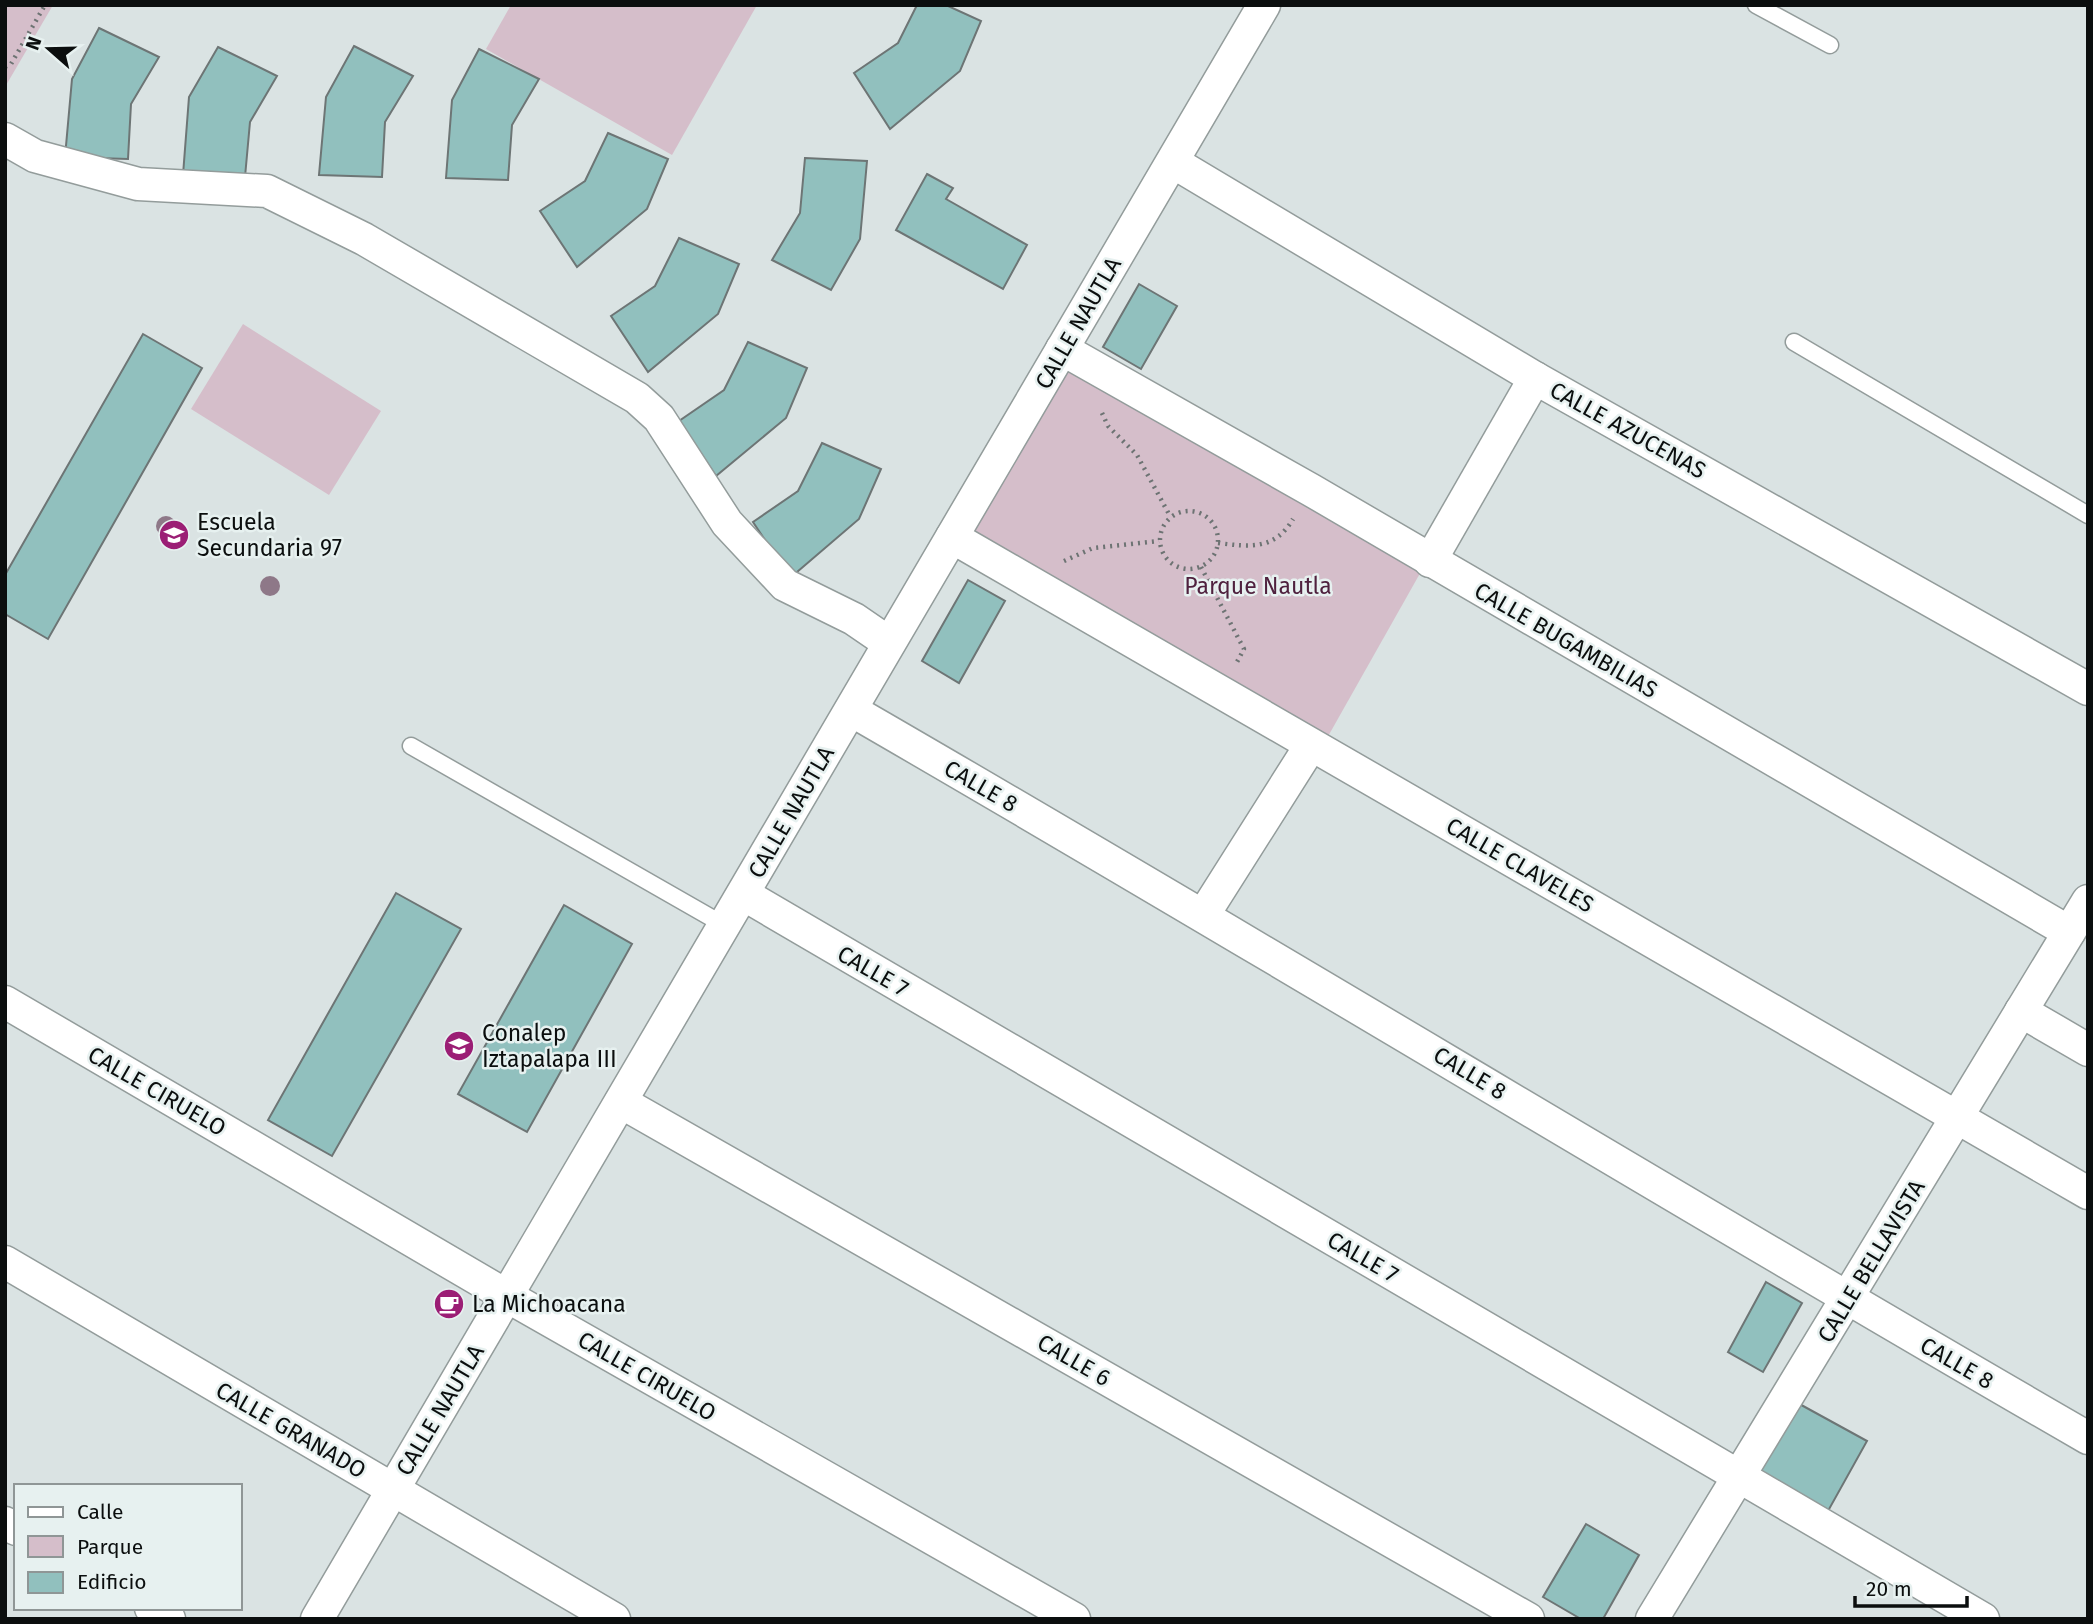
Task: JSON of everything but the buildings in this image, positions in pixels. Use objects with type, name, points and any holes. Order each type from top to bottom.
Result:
[{"type":"street","name":"CALLE NAUTLA","points":[[317,1619],[1264,5]]},
{"type":"street","points":[[5,139],[35,156],[138,184],[267,191],[410,265],[637,398],[659,418],[727,523],[785,585],[854,619],[890,643]]},
{"type":"street","name":"CALLE AZUCENAS","points":[[1172,162],[1535,378],[2088,689]]},
{"type":"street","name":"CALLE BUGAMBILIAS","points":[[1062,349],[1311,490],[2069,932]]},
{"type":"street","points":[[1430,561],[1535,378]]},
{"type":"street","name":"CALLE CLAVELES","points":[[952,537],[2088,1193]]},
{"type":"street","name":"CALLE 8","points":[[850,710],[1204,914],[1848,1300],[2088,1438]]},
{"type":"street","points":[[1204,914],[1311,745]]},
{"type":"street","name":"CALLE 7","points":[[743,894],[1983,1619]]},
{"type":"street","name":"CALLE BELLAVISTA","points":[[1652,1619],[2088,901]]},
{"type":"street","name":"CALLE CIRUELO","points":[[5,1002],[507,1296],[1074,1619]]},
{"type":"street","points":[[2021,1011],[2088,1050]]},
{"type":"street","name":"CALLE 6","points":[[621,1102],[1528,1619]]},
{"type":"street","name":"CALLE GRANADO","points":[[5,1262],[614,1619]]},
{"type":"lane","points":[[1756,5],[1830,45]]},
{"type":"lane","points":[[1794,342],[2088,515]]},
{"type":"lane","points":[[411,746],[724,925]]},
{"type":"path","points":[[5,67],[11,64],[45,5]]},
{"type":"path","points":[[1101,370],[1093,394],[1108,426],[1137,455],[1170,516]]},
{"type":"path","points":[[1218,543],[1253,548],[1285,534],[1311,490]]},
{"type":"path","points":[[1189,510],[1199,512],[1214,524],[1218,543],[1210,561],[1201,566],[1182,569],[1166,559],[1159,541],[1164,523],[1170,516],[1189,510]]},
{"type":"path","points":[[1025,578],[1093,548],[1159,541]]},
{"type":"path","points":[[1201,566],[1244,649],[1222,693]]},
{"type":"green space","points":[[5,5],[53,5],[5,87]]},
{"type":"green space","points":[[511,5],[757,5],[672,155],[486,49]]},
{"type":"green space","points":[[243,324],[381,411],[329,495],[191,409]]},
{"type":"green space","name":"Parque Nautla","points":[[1062,349],[1427,561],[1322,747],[952,537]]},
{"type":"place","name":"Escuela Secundaria 97","points":[[174,535]]},
{"type":"place","name":"Conalep Iztapalapa III","points":[[459,1046]]},
{"type":"place","name":"La Michoacana","points":[[449,1304]]}]
